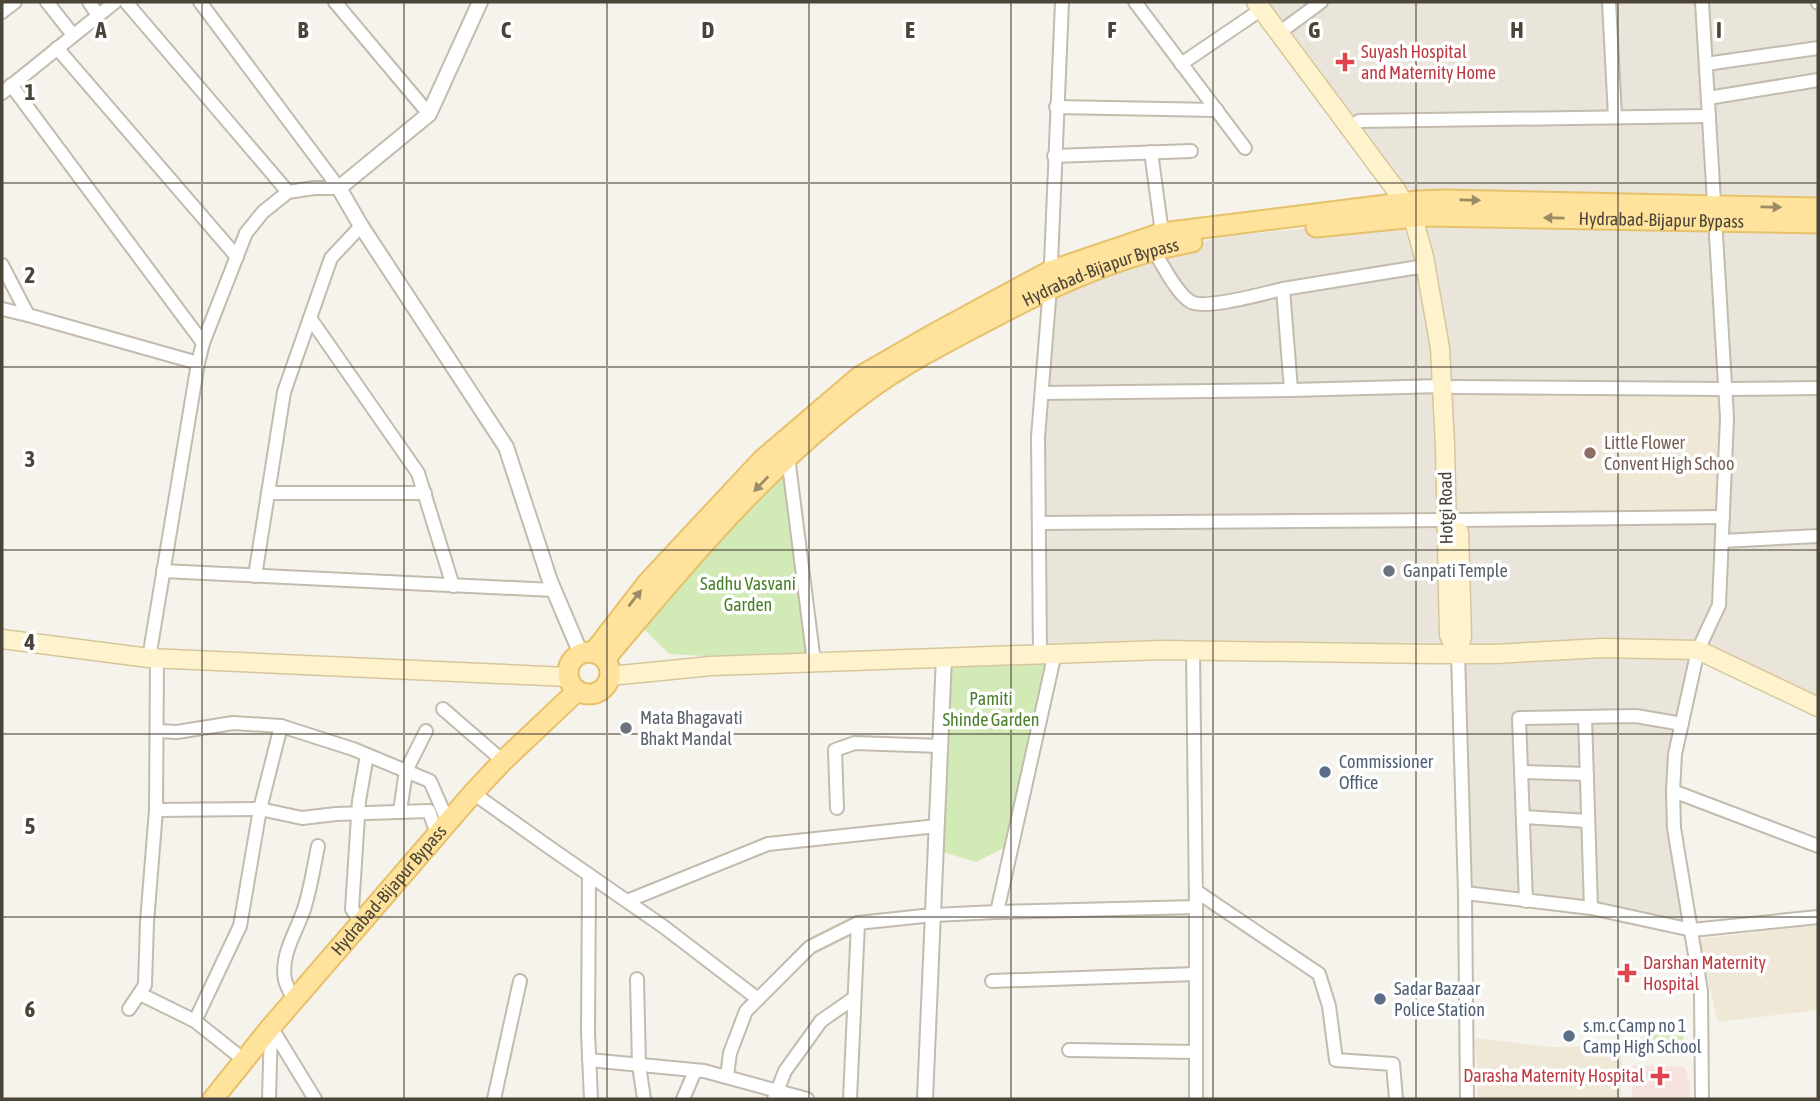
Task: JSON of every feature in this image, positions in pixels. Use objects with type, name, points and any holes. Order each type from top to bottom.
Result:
[{"type":"main road","name":"Hotgi Road","points":[[1262,4],[1287,27],[1359,121],[1415,209],[1434,253],[1450,345],[1448,386],[1453,520],[1449,635],[1458,654]]},
{"type":"main road","name":"Hotgi Road","points":[[1262,4],[1415,209],[1448,386]]},
{"type":"main road","points":[[1716,214],[1818,208]]},
{"type":"main road","name":"Hydrabad-Bijapur Bypass","points":[[597,660],[688,559],[788,457],[862,395],[918,356],[1050,279],[1158,241],[1220,237],[1415,209],[1716,214],[1818,223]]},
{"type":"main road","points":[[597,660],[648,582],[762,460],[859,377],[939,331],[1050,279]]},
{"type":"main road","points":[[2,639],[153,658],[573,684],[591,694],[598,693],[608,683],[597,660]]},
{"type":"main road","points":[[573,684],[570,663],[575,657],[711,666],[1193,650],[1458,654],[1602,649],[1698,650],[1818,707]]},
{"type":"main road","name":"Hydrabad-Bijapur Bypass","points":[[213,1099],[271,1027],[473,793],[573,684]]},
{"type":"street","points":[[2,12],[15,2]]},
{"type":"street","points":[[47,2],[73,35]]},
{"type":"street","points":[[89,2],[98,15]]},
{"type":"street","points":[[115,2],[7,89],[203,343]]},
{"type":"street","points":[[126,2],[288,192]]},
{"type":"street","points":[[200,2],[339,188],[361,226],[506,447],[553,590],[597,660]]},
{"type":"street","points":[[335,2],[429,114]]},
{"type":"street","points":[[129,1009],[145,985],[156,810],[157,731],[153,658],[163,571],[203,343],[246,233],[263,212],[288,192],[339,188],[429,114],[480,2]]},
{"type":"street","points":[[997,912],[1048,654],[1039,523],[1038,437],[1050,279],[1062,2]]},
{"type":"street","points":[[1135,2],[1245,148]]},
{"type":"street","points":[[1287,27],[1321,2]]},
{"type":"street","points":[[1609,2],[1615,117]]},
{"type":"street","points":[[1702,2],[1727,418],[1719,605],[1698,650],[1675,754],[1672,791],[1674,828],[1701,991],[1702,1099]]},
{"type":"street","points":[[1181,64],[1262,4]]},
{"type":"street","points":[[57,48],[237,257]]},
{"type":"street","points":[[1706,64],[1818,48]]},
{"type":"street","points":[[1708,98],[1818,80]]},
{"type":"street","points":[[1056,107],[1217,110]]},
{"type":"street","points":[[1359,121],[1709,116]]},
{"type":"street","points":[[1054,156],[1191,151]]},
{"type":"street","points":[[1150,152],[1158,241],[1181,293],[1191,302],[1215,303],[1425,266]]},
{"type":"street","points":[[256,576],[284,392],[331,258],[361,226]]},
{"type":"street","points":[[2,265],[28,315]]},
{"type":"street","points":[[1283,289],[1291,390]]},
{"type":"street","points":[[2,309],[198,363]]},
{"type":"street","points":[[310,318],[418,473],[453,586]]},
{"type":"street","points":[[1042,393],[1448,386],[1818,388]]},
{"type":"street","points":[[788,457],[814,662]]},
{"type":"street","points":[[268,493],[425,493]]},
{"type":"street","points":[[1039,523],[1723,517]]},
{"type":"street","points":[[1721,541],[1818,536]]},
{"type":"street","points":[[163,571],[553,590]]},
{"type":"street","points":[[1193,650],[1196,1099]]},
{"type":"street","points":[[1458,654],[1465,893],[1466,1099]]},
{"type":"street","points":[[925,1099],[944,657]]},
{"type":"street","points":[[443,709],[503,761]]},
{"type":"street","points":[[1525,901],[1519,718],[1636,716],[1682,724]]},
{"type":"street","points":[[1585,717],[1591,908]]},
{"type":"street","points":[[157,731],[177,732],[233,723],[281,726],[367,755],[430,781],[443,828]]},
{"type":"street","points":[[195,1021],[240,926],[260,809],[281,726]]},
{"type":"street","points":[[400,811],[406,771],[426,731]]},
{"type":"street","points":[[837,808],[835,750],[855,743],[940,746]]},
{"type":"street","points":[[361,923],[352,909],[359,801],[367,755]]},
{"type":"street","points":[[1521,772],[1587,774]]},
{"type":"street","points":[[1672,791],[1818,846]]},
{"type":"street","points":[[473,793],[664,927],[758,999]]},
{"type":"street","points":[[156,810],[260,809],[302,818],[429,811],[443,828]]},
{"type":"street","points":[[1522,817],[1588,821]]},
{"type":"street","points":[[627,901],[768,844],[937,826]]},
{"type":"street","points":[[294,1000],[286,981],[285,963],[292,938],[301,922],[318,846]]},
{"type":"street","points":[[589,875],[591,1099]]},
{"type":"street","points":[[1196,891],[1319,974],[1329,1006],[1336,1060],[1393,1064],[1396,1099]]},
{"type":"street","points":[[1465,893],[1591,908],[1692,930],[1818,917]]},
{"type":"street","points":[[727,1076],[730,1053],[746,1011],[810,947],[858,923],[933,915],[1196,906]]},
{"type":"street","points":[[850,1099],[858,923]]},
{"type":"street","points":[[992,981],[1196,974]]},
{"type":"street","points":[[638,979],[639,1065],[644,1099]]},
{"type":"street","points":[[494,1099],[520,981]]},
{"type":"street","points":[[140,994],[195,1021],[244,1060]]},
{"type":"street","points":[[776,1095],[785,1071],[821,1021],[854,998]]},
{"type":"street","points":[[269,1099],[271,1027]]},
{"type":"street","points":[[271,1027],[315,1099]]},
{"type":"street","points":[[1069,1050],[1196,1052]]},
{"type":"street","points":[[589,1060],[727,1076],[776,1095],[807,1099]]},
{"type":"street","points":[[683,1099],[695,1071]]},
{"type":"shaded area","points":[[1247,2],[1818,2],[1818,707],[1699,650],[1673,791],[1692,930],[1465,893],[1457,654],[1040,654],[1039,523],[1050,287],[1220,237],[1401,218],[1338,119]]},
{"type":"shaded area","name":"Little Flower Convent High Schoo","points":[[1454,387],[1725,389],[1723,517],[1459,520]]},
{"type":"shaded area","points":[[1818,925],[1818,1010],[1718,1022],[1698,939]]},
{"type":"shaded area","points":[[1475,1038],[1550,1047],[1621,1046],[1621,1099],[1478,1099]]},
{"type":"shaded area","name":"Darasha Maternity Hospital","points":[[1633,1065],[1685,1067],[1691,1099],[1632,1099]]},
{"type":"green space","name":"Sadhu Vasvani Garden","points":[[781,464],[811,574],[814,662],[669,654],[643,628]]},
{"type":"green space","name":"Pamiti Shinde Garden","points":[[1055,653],[1012,844],[976,862],[936,850],[944,657]]},
{"type":"green space","points":[[1646,1026],[1684,1027],[1683,1051],[1641,1046]]},
{"type":"place","name":"Suyash Hospital and Maternity Home","points":[[1345,62]]},
{"type":"place","name":"Little Flower Convent High Schoo","points":[[1590,453]]},
{"type":"place","name":"Ganpati Temple","points":[[1389,571]]},
{"type":"place","name":"Mata Bhagavati Bhakt Mandal","points":[[626,728]]},
{"type":"place","name":"Commissioner Office","points":[[1325,772]]},
{"type":"place","name":"Darshan Maternity Hospital","points":[[1627,973]]},
{"type":"place","name":"Sadar Bazaar Police Station","points":[[1380,999]]},
{"type":"place","name":"s.m.c Camp no 1 Camp High School","points":[[1569,1036]]},
{"type":"place","name":"Darasha Maternity Hospital","points":[[1660,1076]]}]
